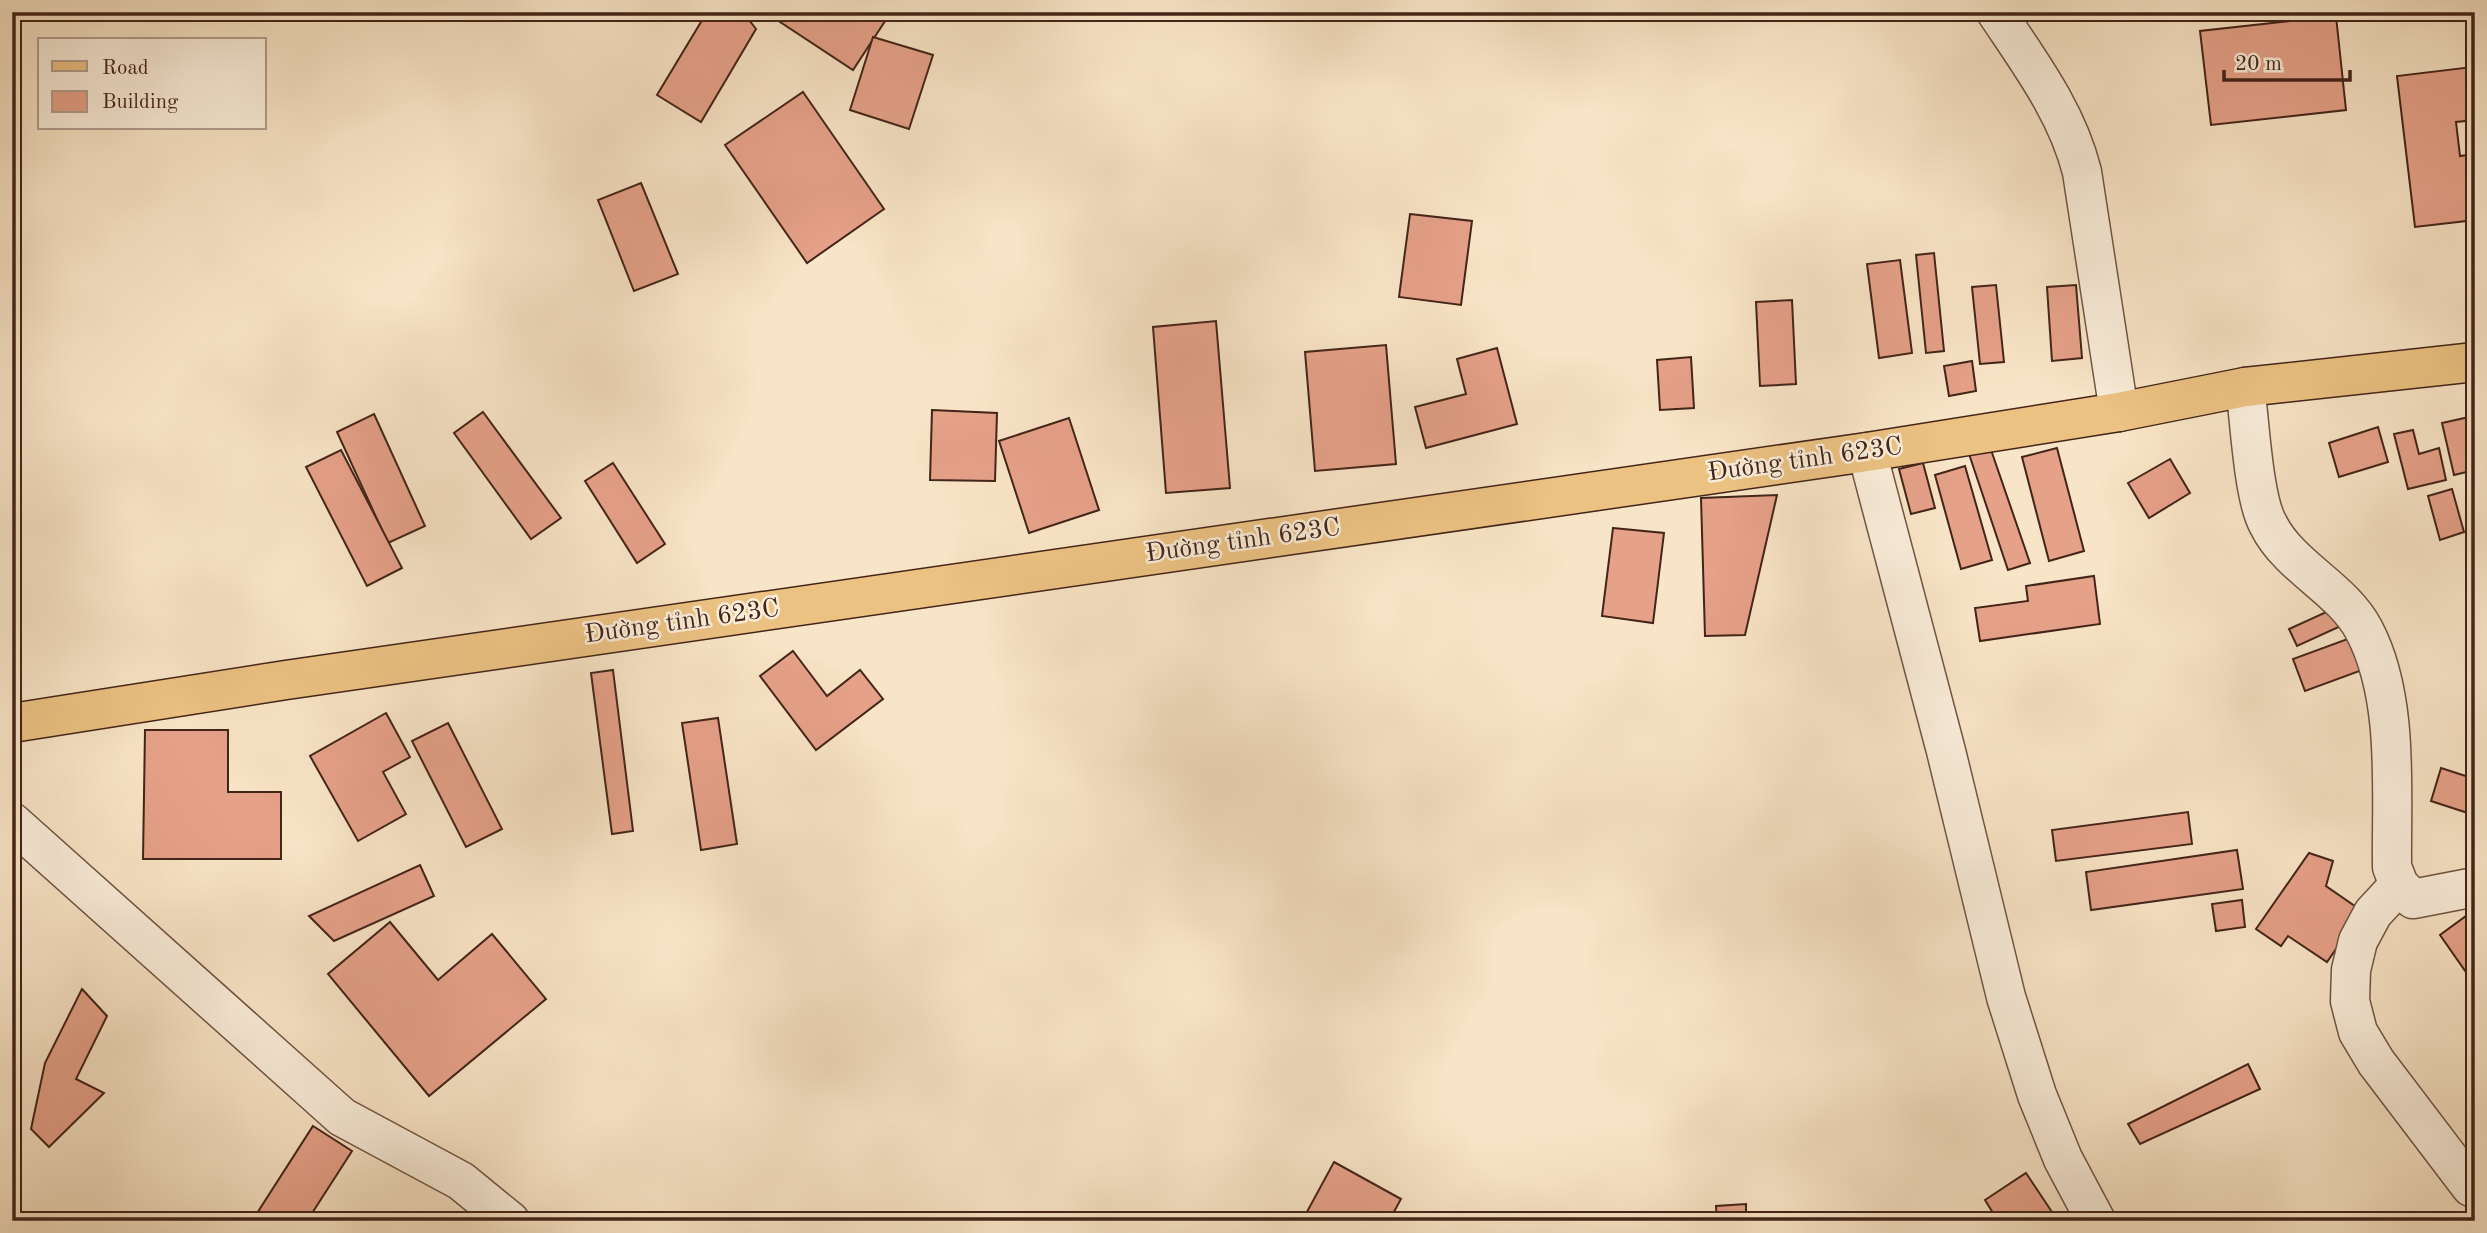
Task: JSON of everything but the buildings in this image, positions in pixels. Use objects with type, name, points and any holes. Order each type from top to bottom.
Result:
[{"type":"main road","name":"Đường tỉnh 623C","points":[[12,723],[327,674],[1867,452],[2119,412],[2245,387],[2475,362]]},
{"type":"street","points":[[1996,12],[2043,81],[2076,147],[2119,412]]},
{"type":"street","points":[[2245,387],[2260,503],[2268,524],[2289,553],[2338,597],[2357,619],[2378,664],[2389,715],[2392,867],[2399,885],[2413,899],[2471,893]]},
{"type":"street","points":[[1867,452],[1946,751],[2006,997],[2037,1095],[2063,1159],[2096,1221]]},
{"type":"street","points":[[12,822],[342,1117],[461,1181],[510,1221]]},
{"type":"street","points":[[2399,885],[2373,913],[2358,941],[2351,970],[2350,1000],[2358,1032],[2376,1062],[2471,1188],[2475,1189]]}]
